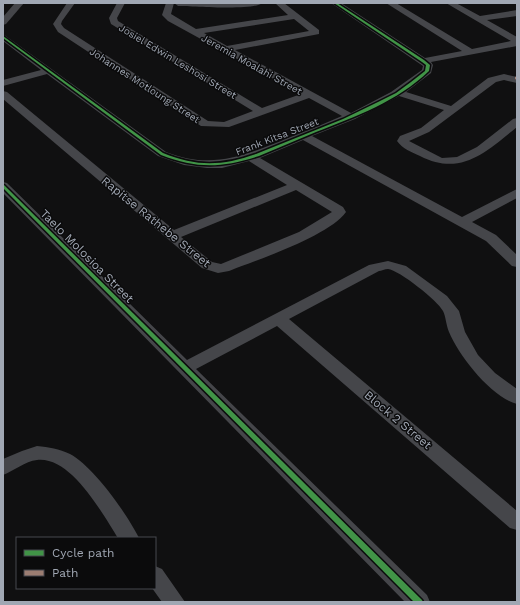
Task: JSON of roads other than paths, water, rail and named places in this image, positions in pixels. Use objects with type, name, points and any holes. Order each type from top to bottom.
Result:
[{"type":"street","name":"Johannes Motloung Street","points":[[71,3],[58,21],[57,24],[61,30],[198,121],[209,125],[220,126],[309,95]]},
{"type":"street","name":"Josiel Edwin Leshosi Street","points":[[121,3],[112,18],[114,22],[261,112]]},
{"type":"street","name":"Jeremia Moalahi Street","points":[[170,3],[166,12],[168,17],[224,49],[352,117]]},
{"type":"street","points":[[178,3],[232,5],[258,3]]},
{"type":"street","points":[[224,49],[316,32],[316,30],[279,3]]},
{"type":"street","points":[[335,3],[422,61],[517,42]]},
{"type":"street","points":[[390,3],[471,52]]},
{"type":"street","points":[[450,3],[517,42]]},
{"type":"street","points":[[3,6],[18,5]]},
{"type":"street","points":[[3,21],[18,5]]},
{"type":"street","points":[[478,19],[517,13]]},
{"type":"street","points":[[194,32],[296,16]]},
{"type":"street","name":"Frank Kitsa Street","points":[[3,37],[157,151],[169,157],[190,163],[206,164],[221,164],[250,157],[352,117],[396,92],[427,71],[428,65],[422,61]]},
{"type":"street","points":[[3,83],[48,71]]},
{"type":"street","points":[[516,79],[504,77],[492,80],[451,109],[425,130],[404,138],[403,141],[406,145],[439,160],[460,160],[480,150],[517,121]]},
{"type":"street","points":[[396,92],[451,109]]},
{"type":"street","name":"Rapitse Rathebe Street","points":[[3,94],[206,265],[218,269],[297,237],[333,218],[339,212],[298,185],[250,157]]},
{"type":"street","points":[[303,136],[491,238],[517,263]]},
{"type":"street","points":[[171,236],[298,185]]},
{"type":"street","name":"Taelo Molosioa Street","points":[[3,186],[419,602]]},
{"type":"street","points":[[463,222],[517,193]]},
{"type":"street","points":[[185,368],[374,268],[382,265],[394,265],[442,299],[451,311],[457,332],[472,358],[489,377],[517,398]]},
{"type":"street","name":"Block 2 Street","points":[[279,319],[517,522]]},
{"type":"street","points":[[3,468],[37,453],[53,453],[60,456],[85,477],[128,537]]},
{"type":"street","points":[[156,576],[174,602]]}]
